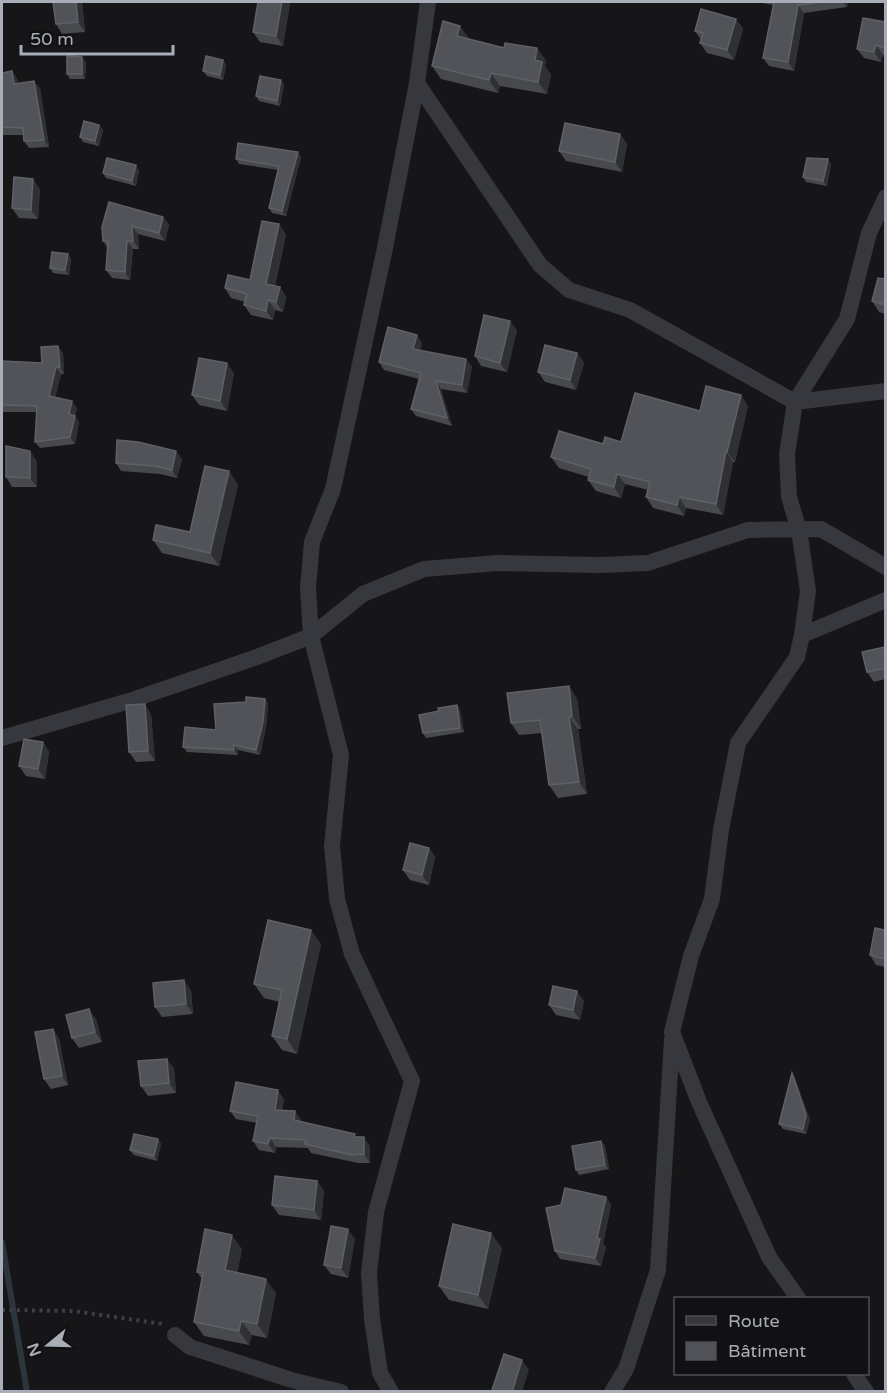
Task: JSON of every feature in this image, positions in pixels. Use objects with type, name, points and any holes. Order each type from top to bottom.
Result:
[{"type":"street","points":[[391,1392],[380,1373],[372,1319],[369,1273],[376,1212],[412,1082],[352,954],[337,899],[332,846],[341,755],[311,636],[308,588],[312,542],[333,489],[385,248],[417,83],[428,2]]},
{"type":"street","points":[[417,83],[540,266],[569,290],[630,310],[795,402],[885,391]]},
{"type":"street","points":[[612,1392],[626,1369],[658,1270],[672,1032],[691,956],[712,899],[721,830],[738,743],[797,657],[802,635],[808,591],[799,530],[789,497],[787,454],[795,402],[847,318],[868,233],[885,198]]},
{"type":"street","points":[[2,738],[129,701],[311,636],[363,594],[424,570],[498,563],[600,565],[648,563],[748,530],[821,530],[885,567]]},
{"type":"street","points":[[802,635],[885,600]]},
{"type":"street","points":[[672,1032],[699,1102],[770,1257],[797,1297]]},
{"type":"street","points":[[175,1335],[190,1347],[295,1381],[341,1392]]},
{"type":"street","points":[[855,1375],[866,1392]]},
{"type":"path","points":[[2,1310],[73,1311],[162,1323],[175,1335]]},
{"type":"building","points":[[53,2],[76,2],[78,22],[56,24]]},
{"type":"building","points":[[258,2],[282,2],[276,36],[253,32]]},
{"type":"building","points":[[774,2],[823,2],[798,5],[788,62],[763,58]]},
{"type":"building","points":[[701,9],[736,19],[727,50],[700,43],[703,33],[695,31]]},
{"type":"building","points":[[863,18],[885,22],[885,48],[876,45],[874,52],[857,49]]},
{"type":"building","points":[[443,21],[460,26],[457,36],[504,48],[505,43],[537,48],[535,60],[542,62],[538,82],[491,73],[489,80],[432,66]]},
{"type":"building","points":[[67,56],[82,57],[82,74],[67,74]]},
{"type":"building","points":[[206,56],[223,60],[220,75],[203,71]]},
{"type":"building","points":[[12,71],[14,84],[34,81],[44,140],[24,141],[23,128],[2,127],[2,73]]},
{"type":"building","points":[[260,76],[281,80],[277,101],[256,96]]},
{"type":"building","points":[[84,121],[99,125],[95,141],[80,137]]},
{"type":"building","points":[[565,123],[620,134],[615,162],[559,151]]},
{"type":"building","points":[[238,143],[298,152],[282,211],[269,208],[279,166],[236,159]]},
{"type":"building","points":[[107,158],[136,165],[132,181],[103,173]]},
{"type":"building","points":[[807,158],[828,159],[823,181],[803,177]]},
{"type":"building","points":[[14,177],[33,179],[31,210],[12,208]]},
{"type":"building","points":[[109,202],[163,217],[159,233],[132,226],[133,241],[127,241],[125,272],[106,270],[108,241],[103,241],[102,227]]},
{"type":"building","points":[[262,221],[279,224],[266,284],[280,287],[276,302],[268,300],[266,311],[244,305],[247,294],[225,288],[228,275],[250,280]]},
{"type":"building","points":[[52,252],[68,254],[65,270],[50,268]]},
{"type":"building","points":[[878,278],[885,279],[885,305],[872,301]]},
{"type":"building","points":[[484,315],[510,321],[500,363],[475,356]]},
{"type":"building","points":[[388,327],[417,335],[413,349],[466,359],[462,385],[436,381],[447,418],[411,409],[421,373],[379,362]]},
{"type":"building","points":[[545,345],[577,353],[570,380],[538,372]]},
{"type":"building","points":[[58,346],[60,367],[56,367],[49,396],[72,401],[69,414],[75,416],[70,437],[35,442],[37,406],[2,405],[2,361],[42,363],[41,347]]},
{"type":"building","points":[[199,358],[227,363],[220,401],[192,395]]},
{"type":"building","points":[[706,386],[741,395],[726,451],[716,504],[679,497],[677,505],[646,497],[650,482],[617,474],[614,487],[588,480],[591,469],[551,457],[559,431],[603,444],[605,437],[621,442],[635,393],[700,411]]},
{"type":"building","points":[[117,440],[138,442],[176,451],[172,470],[155,466],[116,463]]},
{"type":"building","points":[[6,446],[30,451],[30,478],[6,477]]},
{"type":"building","points":[[205,466],[229,471],[210,553],[153,540],[156,525],[190,532]]},
{"type":"building","points":[[885,647],[885,668],[867,672],[862,652]]},
{"type":"building","points":[[569,686],[572,716],[569,717],[579,782],[549,785],[540,720],[511,723],[507,693]]},
{"type":"building","points":[[246,697],[265,699],[263,722],[256,750],[234,745],[234,750],[183,747],[185,727],[216,730],[214,704],[246,702]]},
{"type":"building","points":[[145,704],[148,751],[129,752],[126,705]]},
{"type":"building","points":[[457,705],[460,728],[423,733],[419,715],[439,711],[438,708]]},
{"type":"building","points":[[24,739],[43,742],[38,769],[19,766]]},
{"type":"building","points":[[410,843],[429,848],[422,875],[403,870]]},
{"type":"building","points":[[268,920],[311,930],[287,1039],[272,1036],[282,990],[254,984]]},
{"type":"building","points":[[875,928],[885,930],[885,959],[870,955]]},
{"type":"building","points":[[184,980],[186,1004],[155,1007],[153,983]]},
{"type":"building","points":[[553,986],[577,991],[573,1010],[549,1005]]},
{"type":"building","points":[[89,1009],[95,1032],[72,1038],[66,1015]]},
{"type":"building","points":[[53,1029],[62,1076],[44,1079],[35,1032]]},
{"type":"building","points":[[167,1059],[169,1083],[141,1086],[138,1061]]},
{"type":"building","points":[[792,1073],[806,1115],[803,1129],[779,1124]]},
{"type":"building","points":[[236,1082],[278,1090],[275,1110],[295,1111],[294,1120],[355,1134],[354,1137],[364,1137],[364,1154],[352,1155],[305,1144],[306,1140],[270,1138],[268,1144],[253,1141],[258,1116],[230,1111]]},
{"type":"building","points":[[134,1134],[158,1139],[154,1156],[130,1150]]},
{"type":"building","points":[[601,1141],[605,1165],[576,1170],[572,1146]]},
{"type":"building","points":[[275,1176],[317,1181],[314,1210],[272,1205]]},
{"type":"building","points":[[565,1188],[606,1197],[595,1258],[555,1251],[546,1208],[561,1205]]},
{"type":"building","points":[[453,1224],[491,1233],[478,1295],[439,1286]]},
{"type":"building","points":[[331,1226],[348,1229],[341,1268],[324,1265]]},
{"type":"building","points":[[205,1229],[232,1235],[225,1270],[266,1279],[257,1324],[241,1321],[239,1331],[194,1322],[203,1273],[197,1272]]},
{"type":"building","points":[[504,1354],[522,1360],[512,1392],[492,1390]]},
{"type":"waterway","points":[[2,1242],[27,1392]]}]
